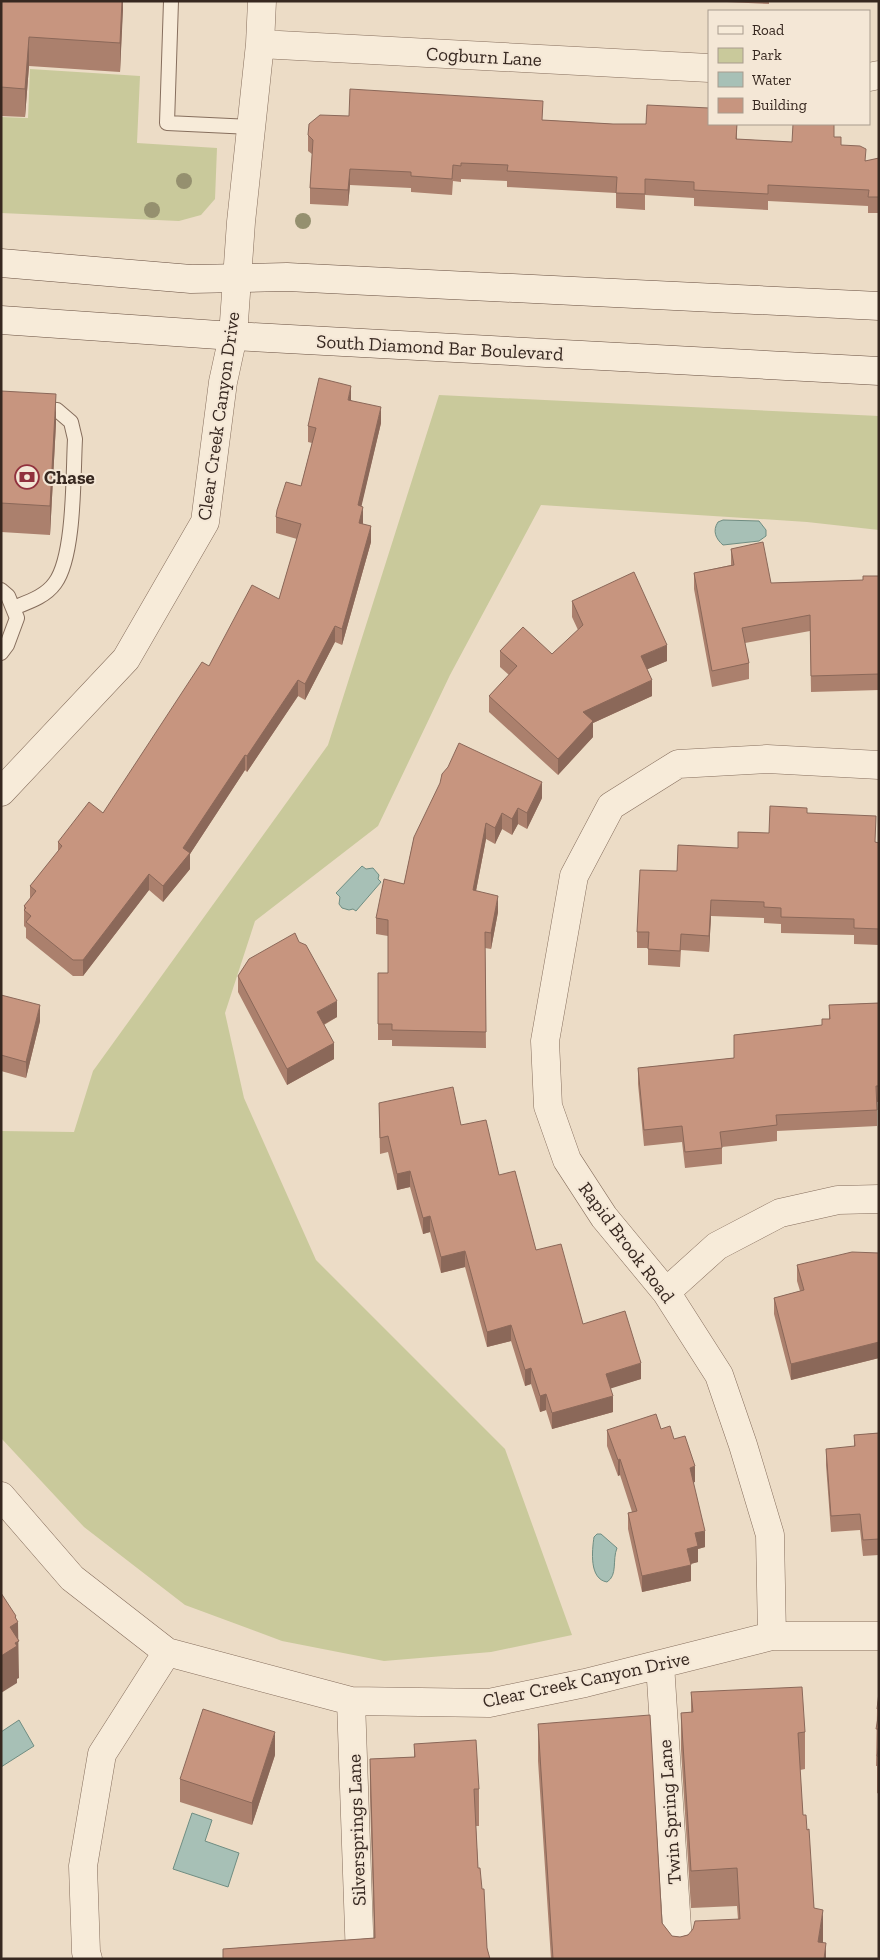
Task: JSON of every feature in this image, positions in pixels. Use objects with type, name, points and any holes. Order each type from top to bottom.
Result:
[{"type":"street","name":"Clear Creek Canyon Drive","points":[[1,792],[126,659],[206,522],[223,382],[233,336],[260,44],[262,1]]},
{"type":"street","name":"Cogburn Lane","points":[[260,44],[708,68]]},
{"type":"street","points":[[1,263],[191,279],[287,277],[879,306]]},
{"type":"street","name":"South Diamond Bar Boulevard","points":[[1,320],[233,336],[879,371]]},
{"type":"street","name":"Rapid Brook Road","points":[[772,1636],[770,1535],[743,1445],[719,1375],[666,1292],[604,1217],[567,1160],[548,1106],[545,1042],[574,876],[611,806],[678,764],[766,759],[879,765]]},
{"type":"street","points":[[666,1292],[718,1246],[780,1213],[838,1200],[879,1199]]},
{"type":"street","name":"Clear Creek Canyon Drive","points":[[3,1501],[72,1578],[168,1652],[351,1701],[489,1703],[585,1683],[772,1636],[879,1636]]},
{"type":"street","points":[[88,1959],[86,1952],[83,1866],[102,1754],[168,1652]]},
{"type":"street","name":"Twin Spring Lane","points":[[660,1664],[679,1959]]},
{"type":"street","name":"Silversprings Lane","points":[[351,1701],[360,1959]]},
{"type":"lane","points":[[171,1],[167,123],[251,127]]},
{"type":"lane","points":[[1,406],[57,410],[71,422],[75,439],[68,548],[64,568],[55,584],[43,595],[13,608]]},
{"type":"lane","points":[[1,590],[8,596],[17,618],[7,645],[1,653]]},
{"type":"green space","points":[[30,69],[140,76],[137,143],[217,148],[215,199],[201,215],[179,221],[1,213],[1,117],[28,118]]},
{"type":"green space","points":[[439,395],[879,416],[879,530],[807,522],[541,505],[450,675],[378,826],[255,921],[225,1013],[244,1098],[316,1260],[505,1449],[572,1635],[491,1652],[384,1661],[282,1641],[185,1605],[84,1527],[1,1438],[1,1131],[74,1132],[93,1071],[328,745]]},
{"type":"water","points":[[723,520],[759,521],[766,530],[766,536],[759,541],[723,545],[718,540],[715,532],[718,522]]},
{"type":"water","points":[[362,866],[366,869],[373,868],[379,875],[378,879],[381,882],[356,911],[342,908],[339,904],[340,897],[336,893]]},
{"type":"water","points":[[597,1534],[601,1534],[617,1548],[614,1571],[607,1582],[601,1580],[594,1570],[594,1537]]},
{"type":"water","points":[[19,1720],[34,1746],[1,1767],[1,1732]]},
{"type":"water","points":[[192,1813],[212,1820],[205,1841],[239,1853],[228,1887],[173,1869]]},
{"type":"building","points":[[1,1],[122,1],[120,43],[29,37],[25,89],[1,87]]},
{"type":"building","points":[[350,89],[543,101],[542,120],[613,124],[646,124],[647,105],[708,108],[708,125],[737,125],[736,139],[792,142],[793,125],[834,125],[834,137],[841,137],[841,145],[860,146],[866,149],[865,161],[879,158],[879,197],[868,197],[869,190],[768,185],[768,194],[694,190],[694,182],[645,179],[645,194],[616,193],[617,177],[507,171],[508,165],[461,163],[461,166],[453,165],[452,179],[411,176],[411,172],[350,169],[348,190],[310,188],[313,140],[308,135],[309,124],[320,115],[349,116]]},
{"type":"building","points":[[319,378],[351,386],[348,400],[381,407],[358,505],[363,507],[359,523],[371,526],[342,629],[335,626],[305,684],[298,680],[247,756],[245,755],[183,848],[190,853],[163,886],[149,874],[83,960],[73,960],[26,922],[31,916],[24,910],[26,908],[24,906],[36,891],[30,886],[62,846],[58,842],[89,802],[103,813],[202,662],[209,666],[252,585],[279,599],[301,524],[276,517],[277,510],[286,482],[301,486],[316,428],[308,426]]},
{"type":"building","name":"Chase","points":[[1,391],[56,394],[50,506],[1,503]]},
{"type":"building","points":[[763,542],[771,583],[863,580],[863,576],[879,576],[879,674],[811,676],[810,615],[742,628],[749,663],[712,671],[694,573],[734,565],[731,549]]},
{"type":"building","points":[[634,572],[667,645],[641,656],[652,680],[583,712],[593,721],[558,759],[489,696],[517,666],[500,651],[523,627],[552,654],[583,625],[572,601]]},
{"type":"building","points":[[459,743],[542,782],[527,813],[518,808],[512,819],[502,813],[495,828],[486,823],[473,890],[498,896],[491,933],[485,932],[486,1032],[392,1030],[392,1024],[378,1024],[378,973],[388,973],[388,920],[376,918],[384,879],[404,884],[414,837],[440,783],[442,774],[448,767]]},
{"type":"building","points":[[770,806],[807,808],[807,813],[876,816],[875,842],[879,843],[879,929],[854,928],[854,919],[781,917],[781,908],[764,907],[764,902],[711,900],[709,936],[681,934],[680,951],[648,949],[649,932],[637,932],[640,870],[677,871],[678,845],[738,848],[738,832],[769,833]]},
{"type":"building","points":[[295,933],[299,942],[306,945],[337,1001],[317,1012],[334,1043],[287,1069],[238,976],[249,959]]},
{"type":"building","points":[[1,995],[40,1005],[26,1062],[1,1055]]},
{"type":"building","points":[[879,1003],[879,1086],[876,1086],[877,1110],[776,1115],[777,1125],[720,1132],[722,1148],[685,1152],[682,1126],[644,1130],[638,1068],[734,1058],[734,1035],[822,1025],[822,1019],[830,1019],[829,1005]]},
{"type":"building","points":[[453,1087],[461,1125],[486,1120],[499,1175],[515,1171],[536,1250],[561,1244],[583,1324],[625,1311],[641,1363],[606,1374],[613,1396],[552,1413],[546,1394],[540,1396],[531,1368],[525,1370],[511,1325],[487,1332],[465,1251],[441,1257],[430,1216],[423,1218],[410,1171],[397,1174],[388,1136],[380,1138],[379,1103]]},
{"type":"building","points":[[852,1252],[879,1253],[879,1342],[791,1364],[774,1298],[804,1290],[797,1265]]},
{"type":"building","points":[[656,1414],[661,1429],[670,1426],[674,1439],[685,1436],[695,1466],[690,1468],[705,1531],[695,1533],[698,1546],[687,1549],[691,1565],[642,1576],[628,1513],[637,1511],[620,1459],[618,1460],[607,1430]]},
{"type":"building","points":[[879,1433],[879,1539],[863,1540],[860,1514],[831,1516],[826,1449],[855,1446],[854,1435]]},
{"type":"building","points":[[1,1593],[16,1616],[18,1622],[10,1627],[19,1641],[15,1643],[17,1646],[1,1656]]},
{"type":"building","points":[[802,1687],[805,1732],[798,1733],[803,1815],[806,1815],[807,1830],[809,1829],[814,1908],[823,1910],[818,1942],[826,1943],[824,1959],[553,1959],[538,1724],[650,1715],[662,1923],[672,1936],[680,1937],[688,1935],[693,1929],[695,1921],[740,1919],[737,1868],[691,1871],[681,1713],[693,1712],[691,1692]]},
{"type":"building","points":[[879,1692],[879,1709],[877,1709]]},
{"type":"building","points":[[203,1709],[275,1732],[252,1803],[180,1779]]},
{"type":"building","points":[[879,1712],[879,1729],[876,1729]]},
{"type":"building","points":[[476,1740],[479,1789],[474,1789],[478,1868],[480,1868],[482,1889],[484,1889],[487,1948],[490,1959],[223,1959],[223,1949],[375,1938],[370,1759],[415,1757],[414,1744]]},
{"type":"place","name":"Chase","points":[[27,477]]}]
